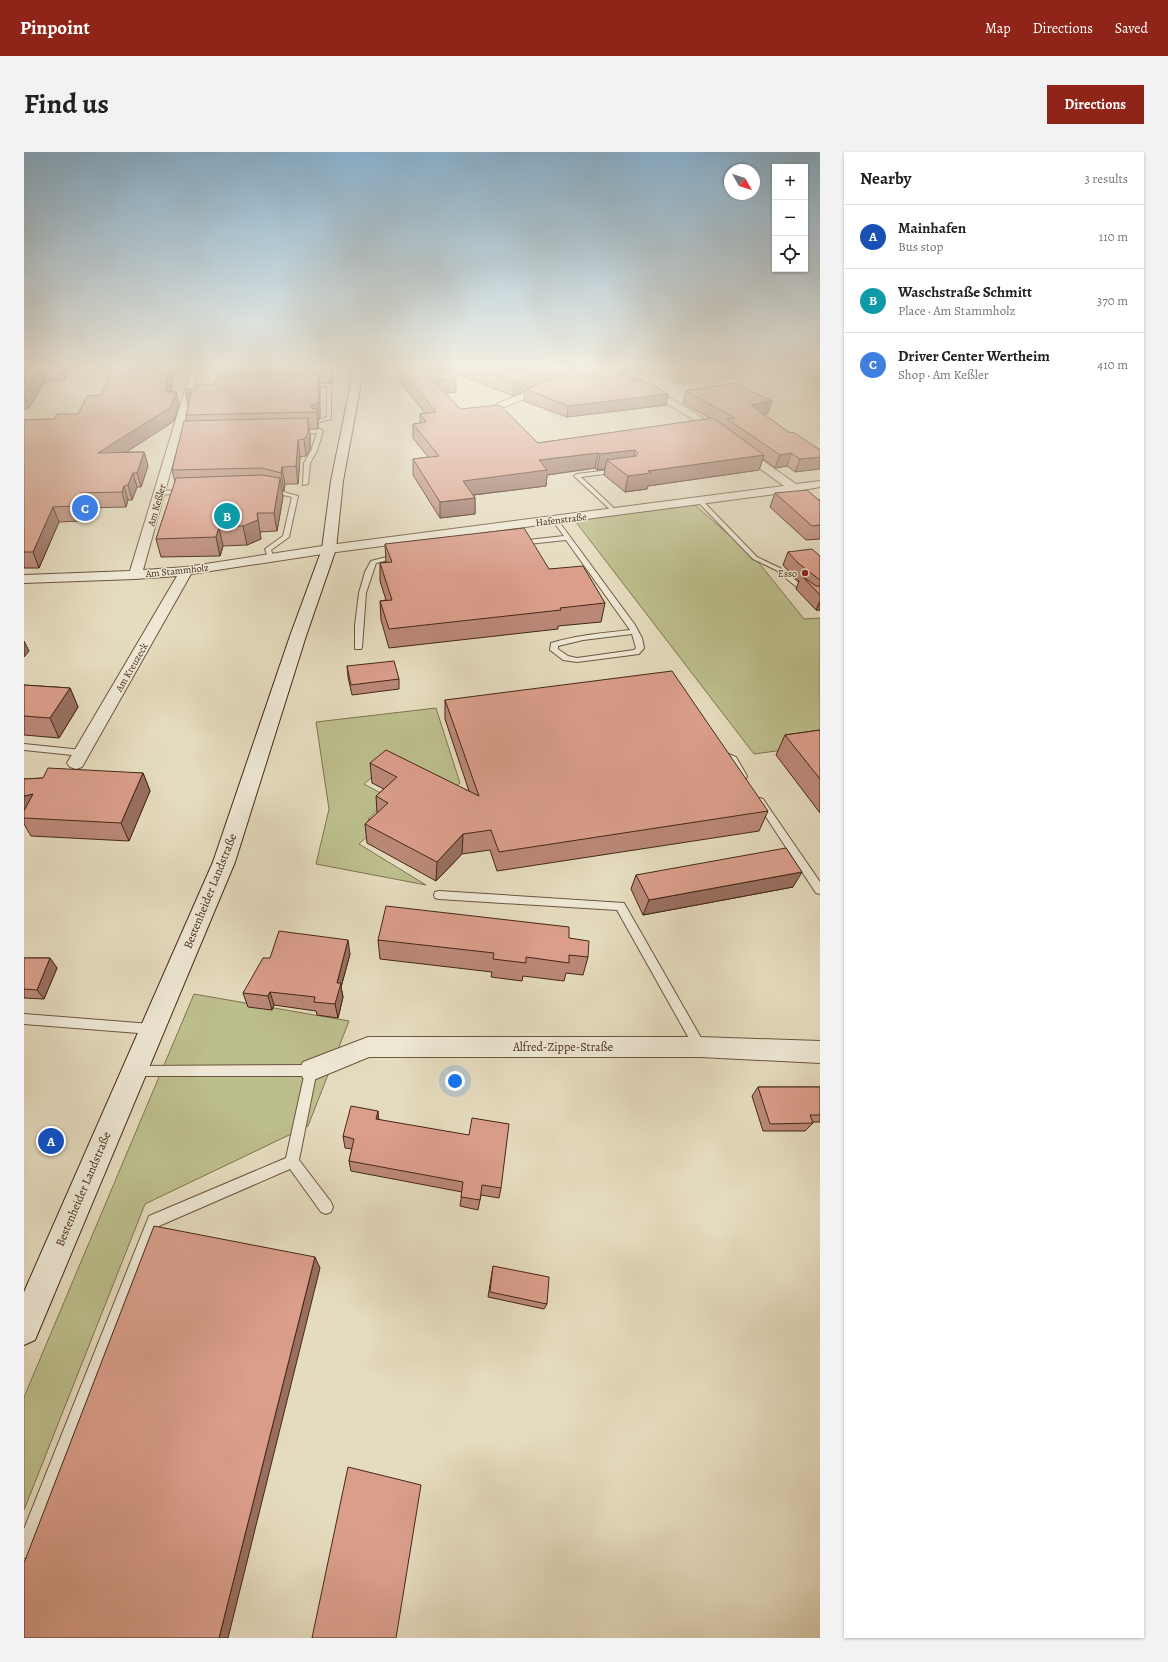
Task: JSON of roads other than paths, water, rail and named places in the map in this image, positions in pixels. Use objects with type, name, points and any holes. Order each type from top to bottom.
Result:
[{"type":"main road","name":"Bestenheider Landstraße","points":[[24,1329],[151,1029],[224,862],[298,636],[329,549],[337,481],[346,435]]},
{"type":"street","name":"Am Keßler","points":[[135,575],[159,493],[180,435]]},
{"type":"street","points":[[720,435],[794,488],[820,511]]},
{"type":"street","name":"Hafenstraße","points":[[329,549],[820,484]]},
{"type":"street","name":"Am Stammholz","points":[[24,579],[135,575],[186,570],[329,549]]},
{"type":"street","name":"Am Kreuzeck","points":[[79,758],[186,570]]},
{"type":"street","name":"Alfred-Zippe-Straße","points":[[311,1070],[368,1047],[700,1047],[820,1052]]},
{"type":"lane","points":[[305,484],[307,463],[314,450],[319,435]]},
{"type":"lane","points":[[615,512],[577,476],[623,470]]},
{"type":"lane","points":[[265,490],[295,496],[286,537],[268,549],[271,558]]},
{"type":"lane","points":[[159,493],[189,492]]},
{"type":"lane","points":[[700,501],[755,558],[778,569],[812,597],[820,596]]},
{"type":"lane","points":[[555,520],[635,632],[640,648],[636,652],[578,660],[566,658],[554,650],[554,645],[580,639],[635,632]]},
{"type":"lane","points":[[512,544],[567,538]]},
{"type":"lane","points":[[358,647],[359,607],[366,574],[372,562],[408,555]]},
{"type":"lane","points":[[24,747],[79,758]]},
{"type":"lane","points":[[712,750],[732,759],[820,890]]},
{"type":"lane","points":[[439,895],[620,906],[700,1047]]},
{"type":"lane","points":[[24,1019],[151,1029]]},
{"type":"lane","points":[[134,1071],[311,1070],[292,1162],[326,1208]]},
{"type":"lane","points":[[24,1550],[154,1221],[292,1162]]},
{"type":"place","name":"Driver Center Wertheim","points":[[85,508]]},
{"type":"place","name":"Waschstraße Schmitt","points":[[227,516]]},
{"type":"place","name":"Esso","points":[[805,573]]},
{"type":"place","name":"Mainhafen","points":[[51,1141]]}]
